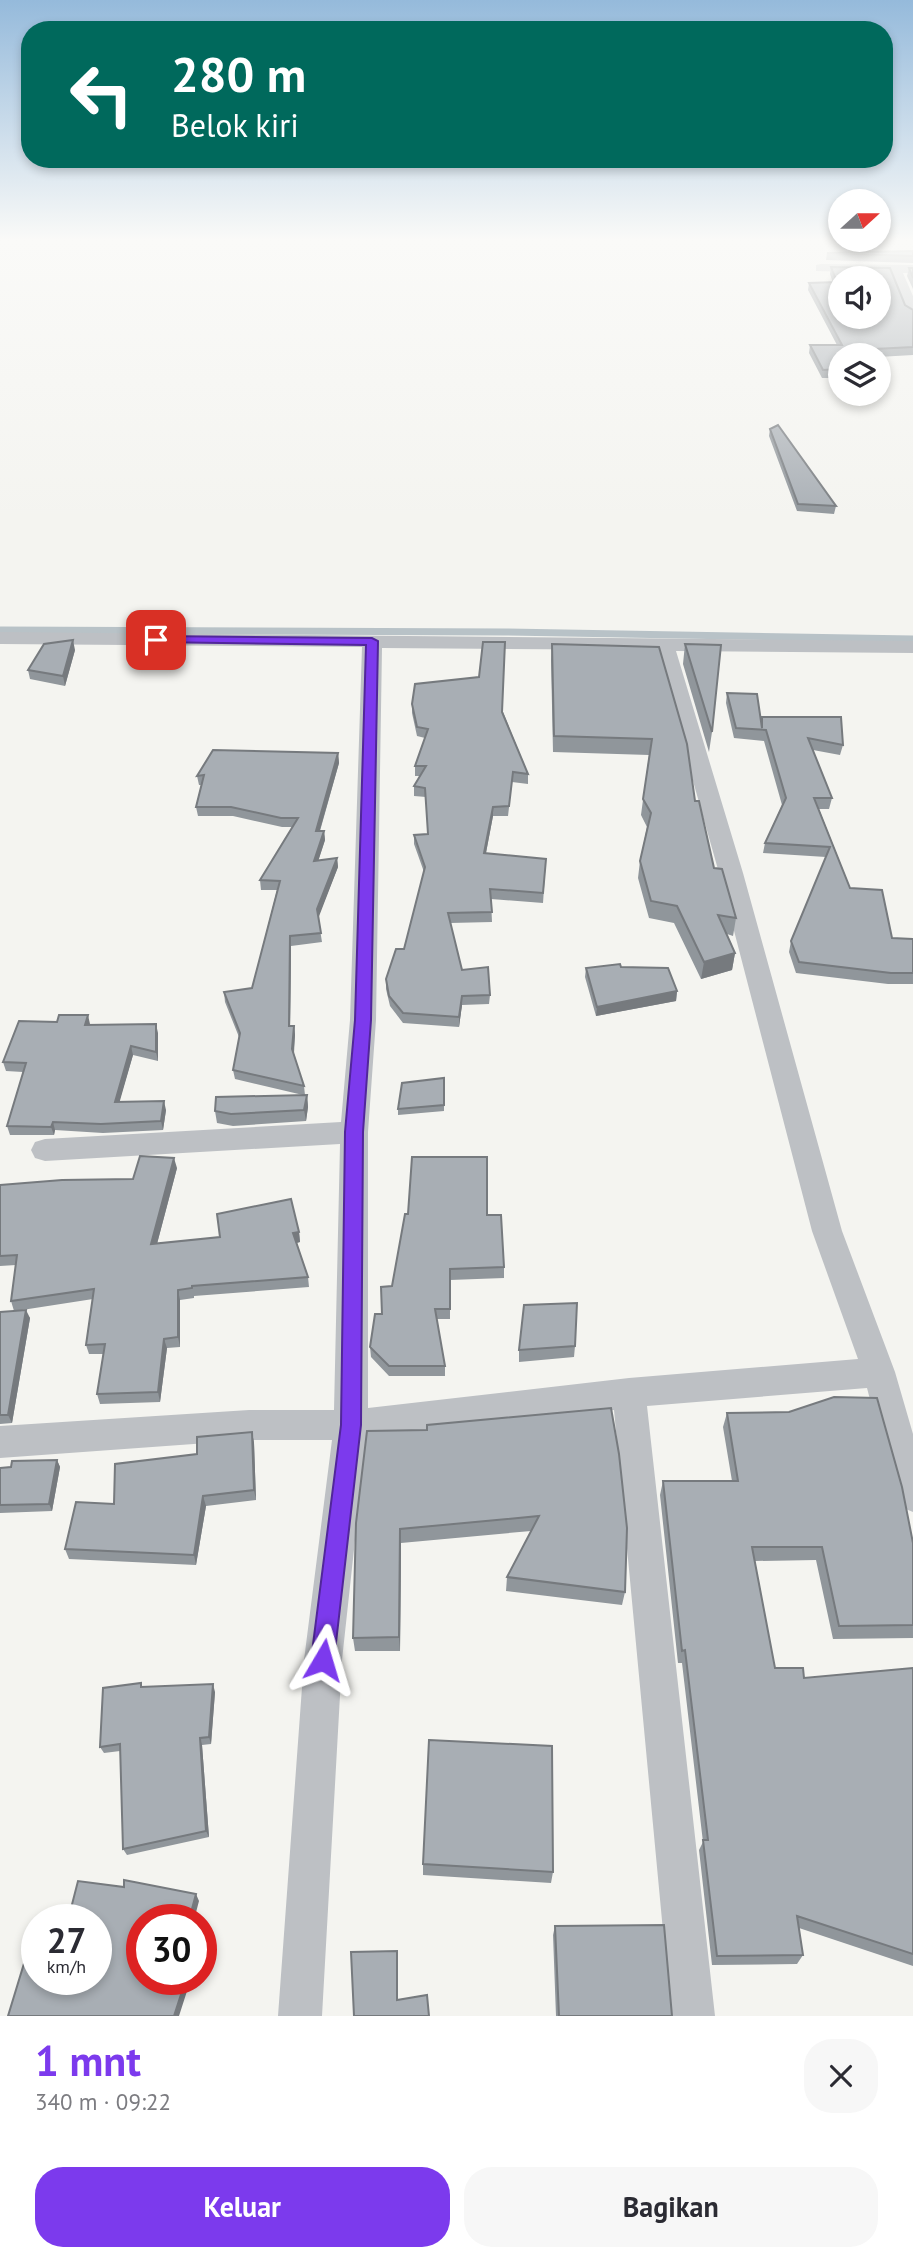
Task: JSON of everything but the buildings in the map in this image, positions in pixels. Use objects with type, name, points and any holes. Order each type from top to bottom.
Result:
[{"type":"street","points":[[0,638],[913,647]]},
{"type":"street","points":[[300,2016],[323,1660],[351,1425],[354,1132],[363,1020],[372,641]]},
{"type":"street","points":[[664,644],[731,873],[827,1231],[879,1372],[913,1495]]},
{"type":"street","points":[[44,1150],[354,1132]]},
{"type":"street","points":[[0,1442],[249,1425],[351,1425],[629,1394],[879,1372]]},
{"type":"street","points":[[629,1394],[693,2016]]},
{"type":"waterway","points":[[0,630],[507,632],[913,639]]},
{"type":"route","points":[[156,640],[372,641],[363,1020],[354,1132],[351,1425],[323,1660]]}]
